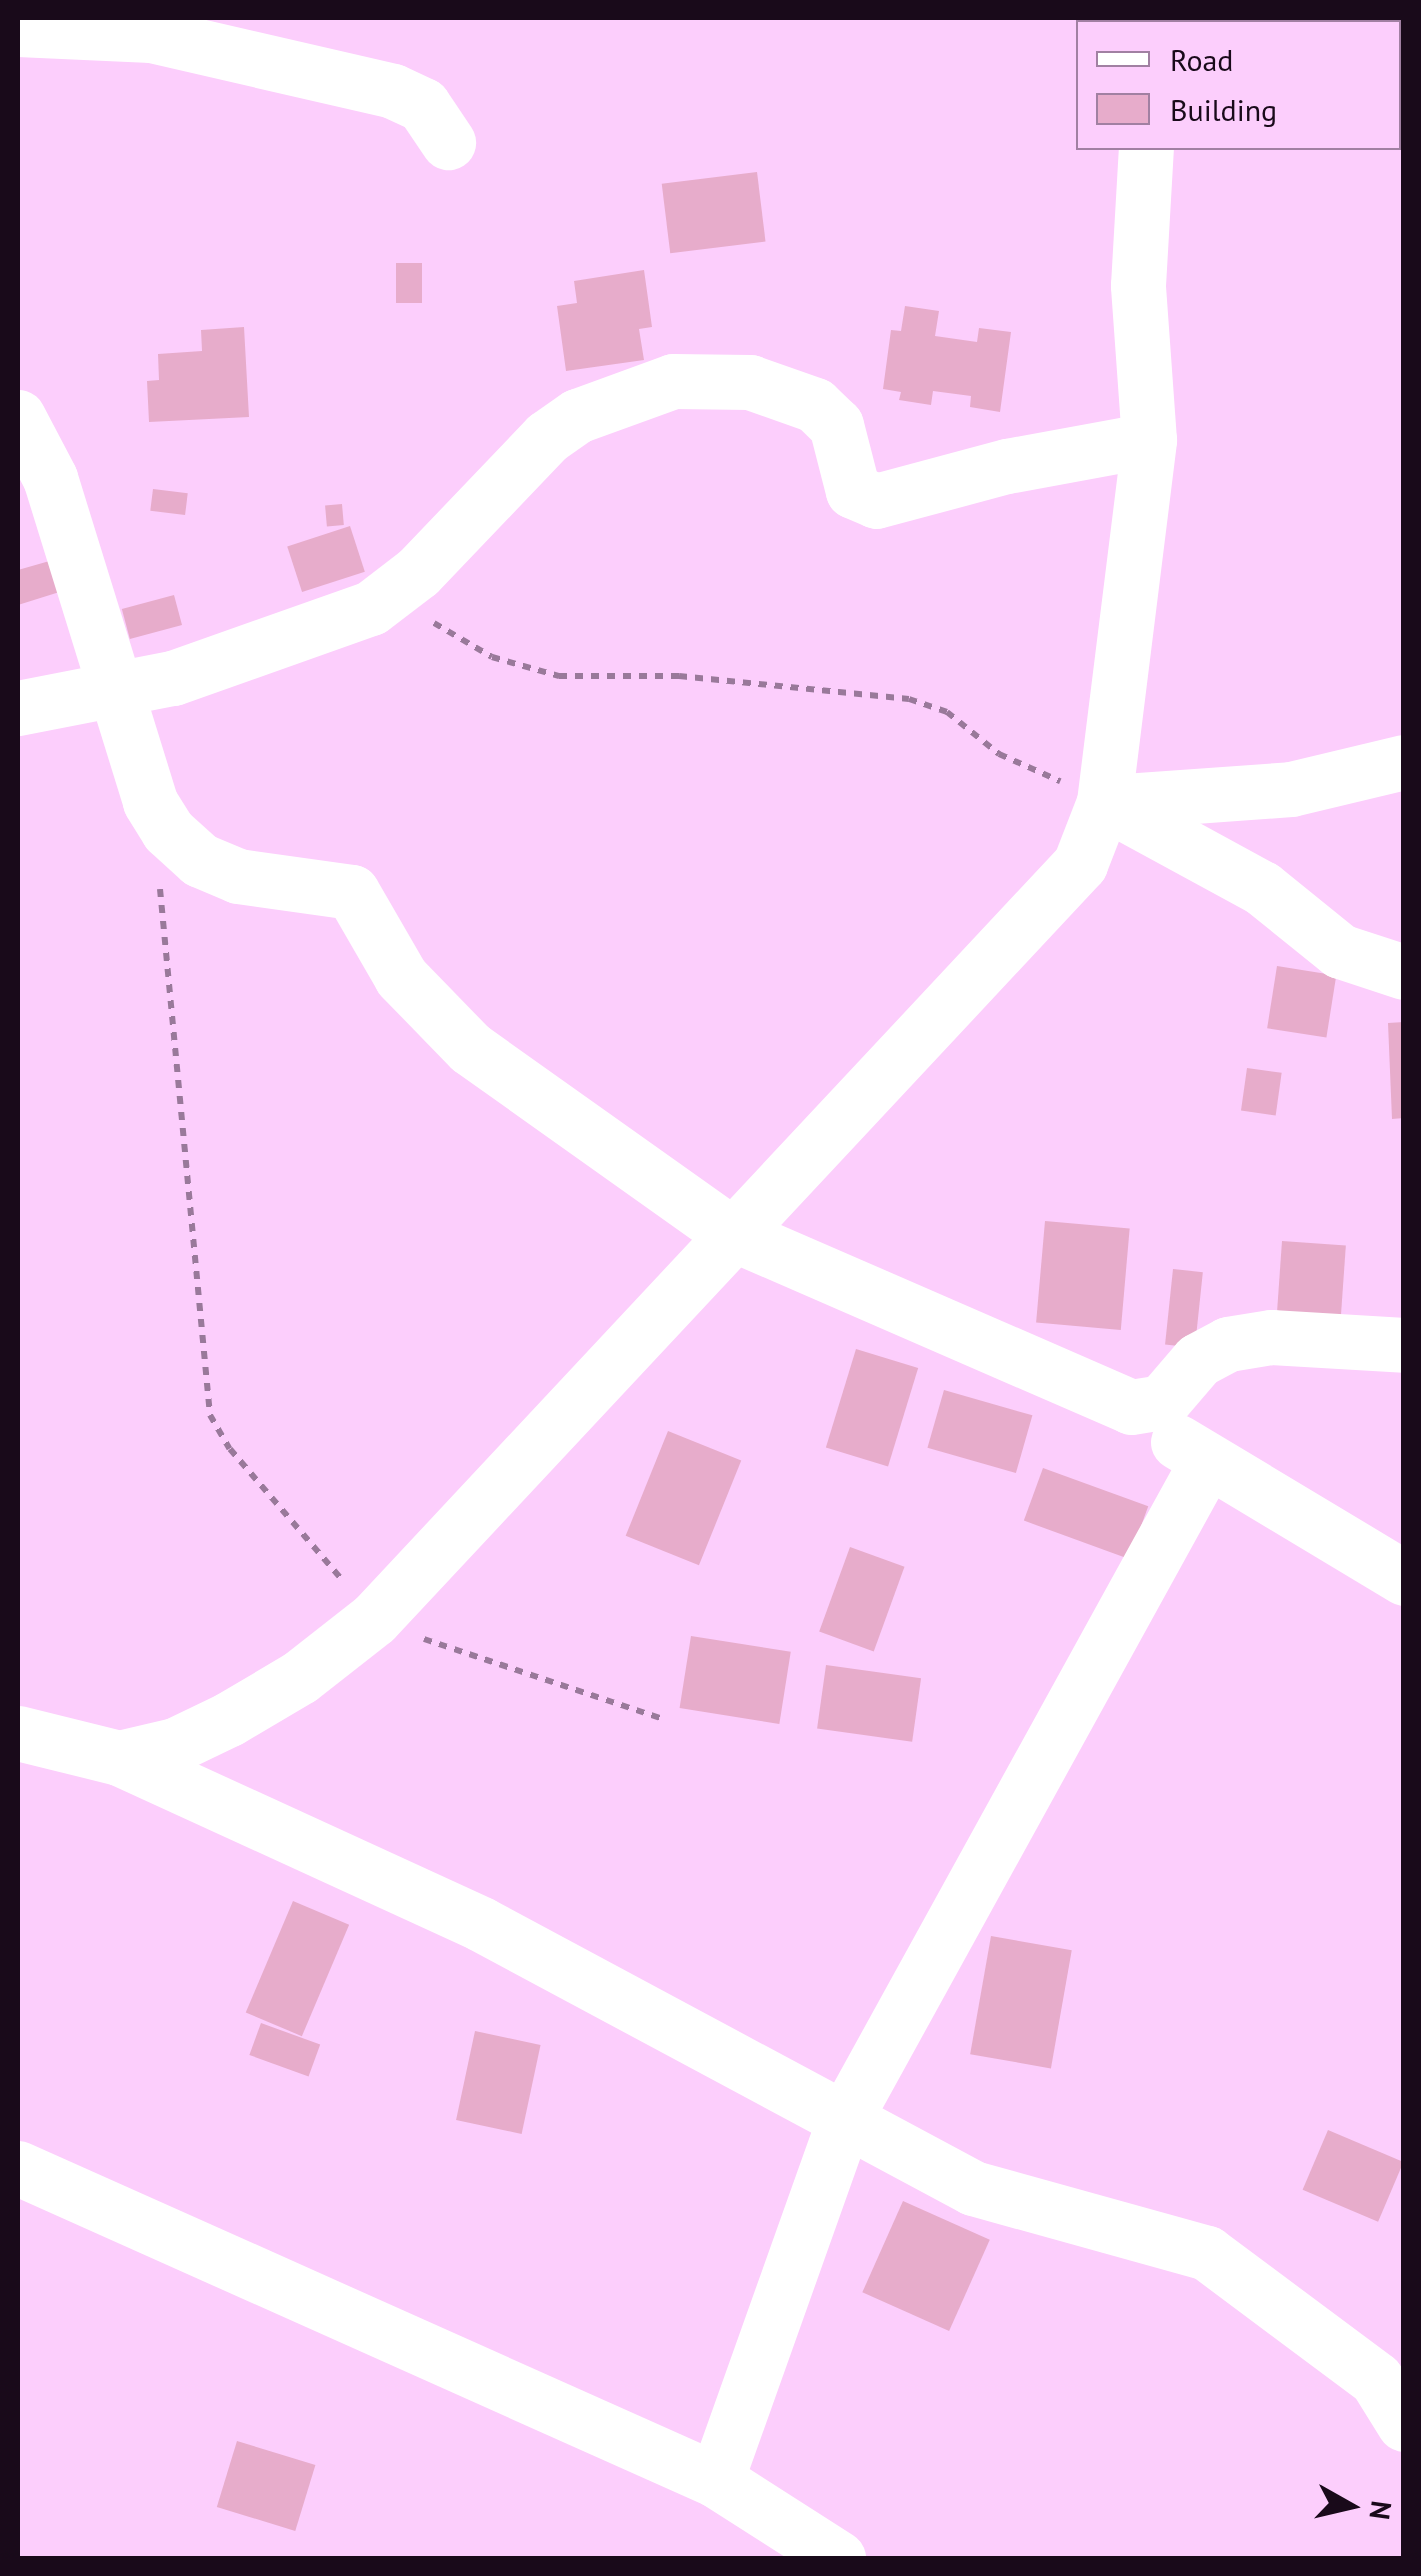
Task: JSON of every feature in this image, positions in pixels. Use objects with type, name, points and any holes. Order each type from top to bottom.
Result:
[{"type":"street","points":[[18,29],[152,36],[392,91],[423,105],[448,142]]},
{"type":"street","points":[[120,1758],[174,1745],[228,1719],[300,1676],[374,1619],[730,1232],[1070,876],[1097,832],[1104,802],[1149,440],[1138,285],[1146,150]]},
{"type":"street","points":[[18,708],[120,692],[243,655],[389,598],[547,437],[605,404],[673,382],[750,382],[815,405],[836,425],[853,491],[876,501],[1007,466],[1149,440]]},
{"type":"street","points":[[18,416],[50,478],[120,692],[156,818],[220,870],[352,892],[401,977],[470,1048],[730,1232],[1131,1408],[1206,1463],[1404,1578]]},
{"type":"street","points":[[1104,802],[1291,789],[1404,762]]},
{"type":"street","points":[[1104,802],[1262,888],[1340,951],[1404,972]]},
{"type":"street","points":[[1131,1408],[1155,1406],[1198,1360],[1228,1344],[1272,1338],[1404,1345]]},
{"type":"street","points":[[716,2480],[844,2120],[1206,1463]]},
{"type":"street","points":[[18,1732],[120,1758],[481,1924],[973,2188],[1026,2208],[1207,2252],[1376,2379],[1404,2424]]},
{"type":"street","points":[[18,2168],[716,2480],[838,2558]]},
{"type":"path","points":[[389,598],[492,656],[559,676],[679,676],[909,699],[947,712],[1018,764],[1104,802]]},
{"type":"path","points":[[156,818],[210,1415],[230,1448],[374,1619],[660,1718]]},
{"type":"building","points":[[757,172],[766,241],[670,253],[662,184]]},
{"type":"building","points":[[396,263],[422,263],[422,303],[396,303]]},
{"type":"building","points":[[644,270],[652,327],[639,329],[644,360],[566,371],[557,306],[577,303],[574,281]]},
{"type":"building","points":[[905,306],[939,311],[935,336],[977,342],[979,328],[1011,332],[1000,412],[970,407],[971,396],[933,391],[931,405],[899,400],[901,392],[883,389],[891,330],[901,331]]},
{"type":"building","points":[[244,327],[249,417],[149,422],[147,381],[159,380],[158,354],[202,351],[201,330]]},
{"type":"building","points":[[153,489],[188,493],[185,515],[150,511]]},
{"type":"building","points":[[342,504],[344,525],[327,526],[325,505]]},
{"type":"building","points":[[350,526],[365,572],[302,592],[287,546]]},
{"type":"building","points":[[60,558],[69,589],[18,605],[18,570]]},
{"type":"building","points":[[174,595],[182,625],[130,639],[122,609]]},
{"type":"building","points":[[1277,966],[1336,975],[1326,1038],[1267,1028]]},
{"type":"building","points":[[1404,1022],[1404,1118],[1392,1119],[1388,1023]]},
{"type":"building","points":[[1247,1068],[1282,1073],[1276,1115],[1241,1111]]},
{"type":"building","points":[[1045,1221],[1130,1228],[1121,1330],[1036,1323]]},
{"type":"building","points":[[1282,1241],[1346,1245],[1341,1317],[1277,1313]]},
{"type":"building","points":[[1173,1269],[1203,1272],[1195,1348],[1165,1345]]},
{"type":"building","points":[[856,1349],[918,1368],[888,1467],[826,1447]]},
{"type":"building","points":[[944,1390],[1032,1415],[1016,1473],[927,1448]]},
{"type":"building","points":[[668,1431],[741,1461],[699,1565],[626,1536]]},
{"type":"building","points":[[1043,1468],[1148,1506],[1129,1559],[1024,1521]]},
{"type":"building","points":[[850,1547],[905,1567],[874,1651],[819,1632]]},
{"type":"building","points":[[691,1636],[791,1652],[779,1724],[680,1708]]},
{"type":"building","points":[[826,1665],[921,1678],[912,1742],[817,1728]]},
{"type":"building","points":[[293,1901],[349,1925],[302,2036],[246,2012]]},
{"type":"building","points":[[991,1936],[1072,1950],[1051,2068],[970,2054]]},
{"type":"building","points":[[261,2023],[320,2045],[309,2076],[249,2055]]},
{"type":"building","points":[[475,2031],[541,2045],[522,2134],[456,2120]]},
{"type":"building","points":[[1328,2130],[1403,2162],[1378,2222],[1303,2190]]},
{"type":"building","points":[[903,2201],[990,2240],[949,2331],[862,2292]]},
{"type":"building","points":[[237,2441],[315,2465],[295,2531],[217,2507]]}]
